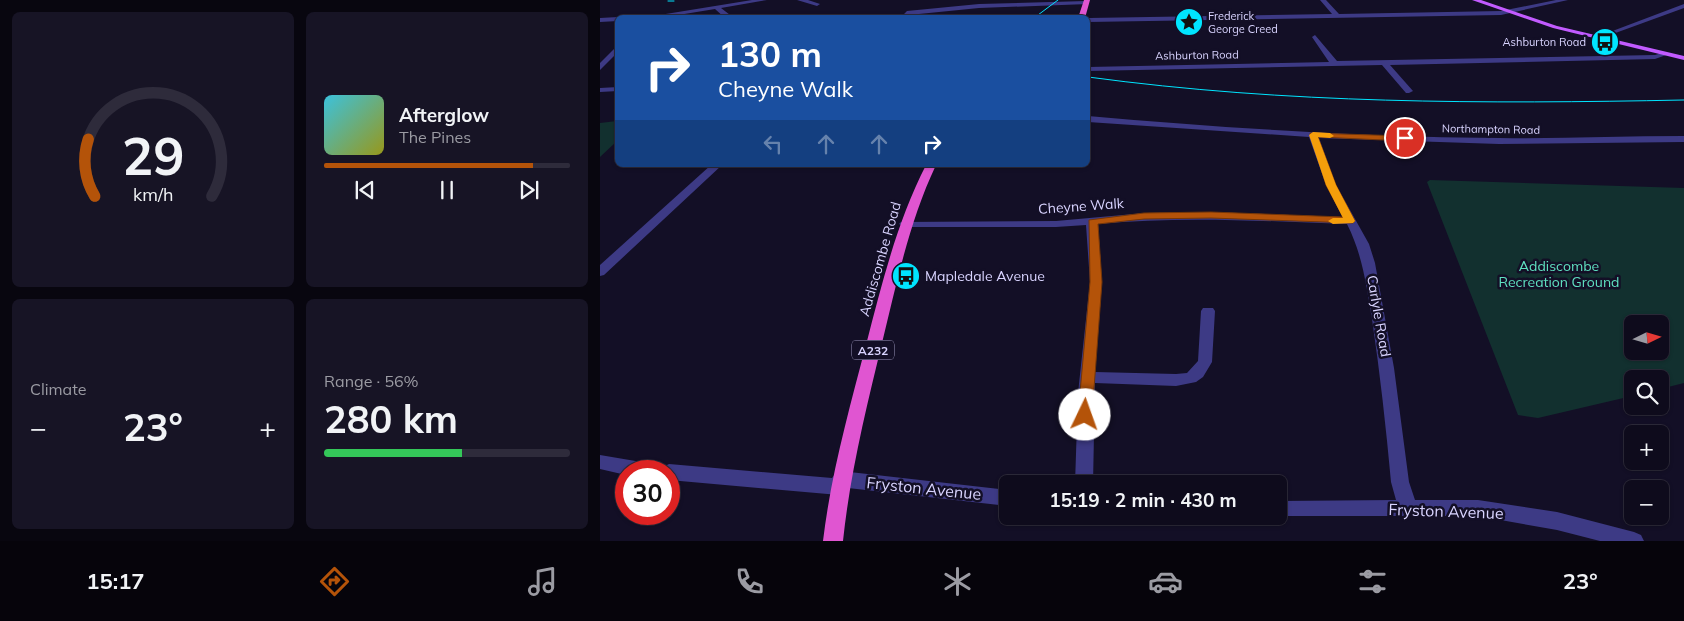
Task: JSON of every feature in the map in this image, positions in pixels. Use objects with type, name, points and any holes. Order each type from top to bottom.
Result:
[{"type":"highway","points":[[1082,15],[1086,1]]},
{"type":"highway","name":"Addiscombe Road","points":[[833,541],[840,483],[906,224],[930,167]]},
{"type":"main road","points":[[1475,0],[1506,12],[1597,38],[1684,58]]},
{"type":"street","points":[[666,15],[717,8],[746,1],[764,0]]},
{"type":"street","points":[[800,0],[818,4]]},
{"type":"street","points":[[1323,0],[1337,16]]},
{"type":"street","points":[[1090,20],[1506,12],[1565,0]]},
{"type":"street","points":[[905,15],[907,13],[928,12],[965,6],[1086,1]]},
{"type":"street","points":[[1597,38],[1684,6]]},
{"type":"street","points":[[717,8],[724,15]]},
{"type":"street","points":[[924,15],[928,12]]},
{"type":"street","points":[[600,20],[615,19]]},
{"type":"street","points":[[1315,37],[1335,64]]},
{"type":"street","points":[[600,68],[615,50]]},
{"type":"street","name":"Ashburton Road","points":[[1090,69],[1655,57],[1665,54]]},
{"type":"street","points":[[1384,63],[1409,91]]},
{"type":"street","points":[[600,90],[615,89]]},
{"type":"street","name":"Northampton Road","points":[[1090,119],[1238,132],[1313,135],[1497,141],[1684,139]]},
{"type":"street","name":"Carlyle Road","points":[[1313,135],[1331,185],[1362,244],[1370,268],[1387,368],[1400,482],[1408,508]]},
{"type":"street","points":[[600,272],[715,167]]},
{"type":"street","name":"Cheyne Walk","points":[[906,224],[1049,225],[1144,216],[1202,215],[1350,221]]},
{"type":"street","points":[[1084,475],[1087,376],[1096,282],[1092,222]]},
{"type":"street","points":[[1087,376],[1176,380],[1192,378],[1198,373],[1204,362],[1208,310]]},
{"type":"street","points":[[600,462],[615,466]]},
{"type":"street","points":[[680,473],[840,483]]},
{"type":"street","name":"Fryston Avenue","points":[[840,483],[999,497]]},
{"type":"street","name":"Fryston Avenue","points":[[1287,509],[1408,508],[1500,510],[1557,521],[1614,538],[1634,541]]},
{"type":"green space","points":[[615,121],[615,143],[600,157],[600,123]]},
{"type":"green space","name":"Addiscombe Recreation Ground","points":[[1430,180],[1684,188],[1684,383],[1669,387],[1669,370],[1624,370],[1624,398],[1538,418],[1518,415],[1427,182]]},
{"type":"tram line","points":[[1038,15],[1058,0]]},
{"type":"tram line","points":[[668,1],[674,1]]},
{"type":"tram line","points":[[1090,77],[1237,93],[1386,100],[1460,102],[1684,100]]},
{"type":"slow traffic","points":[[1330,136],[1313,135],[1331,185],[1350,221],[1333,221]]},
{"type":"place","name":"Frederick George Creed","points":[[1189,22]]},
{"type":"place","name":"Ashburton Road","points":[[1605,42]]},
{"type":"place","name":"Mapledale Avenue","points":[[906,276]]},
{"type":"route","points":[[1085,415],[1096,282],[1094,227],[1092,222],[1130,217],[1178,215],[1241,215],[1350,221],[1331,185],[1313,135],[1405,138]]}]
